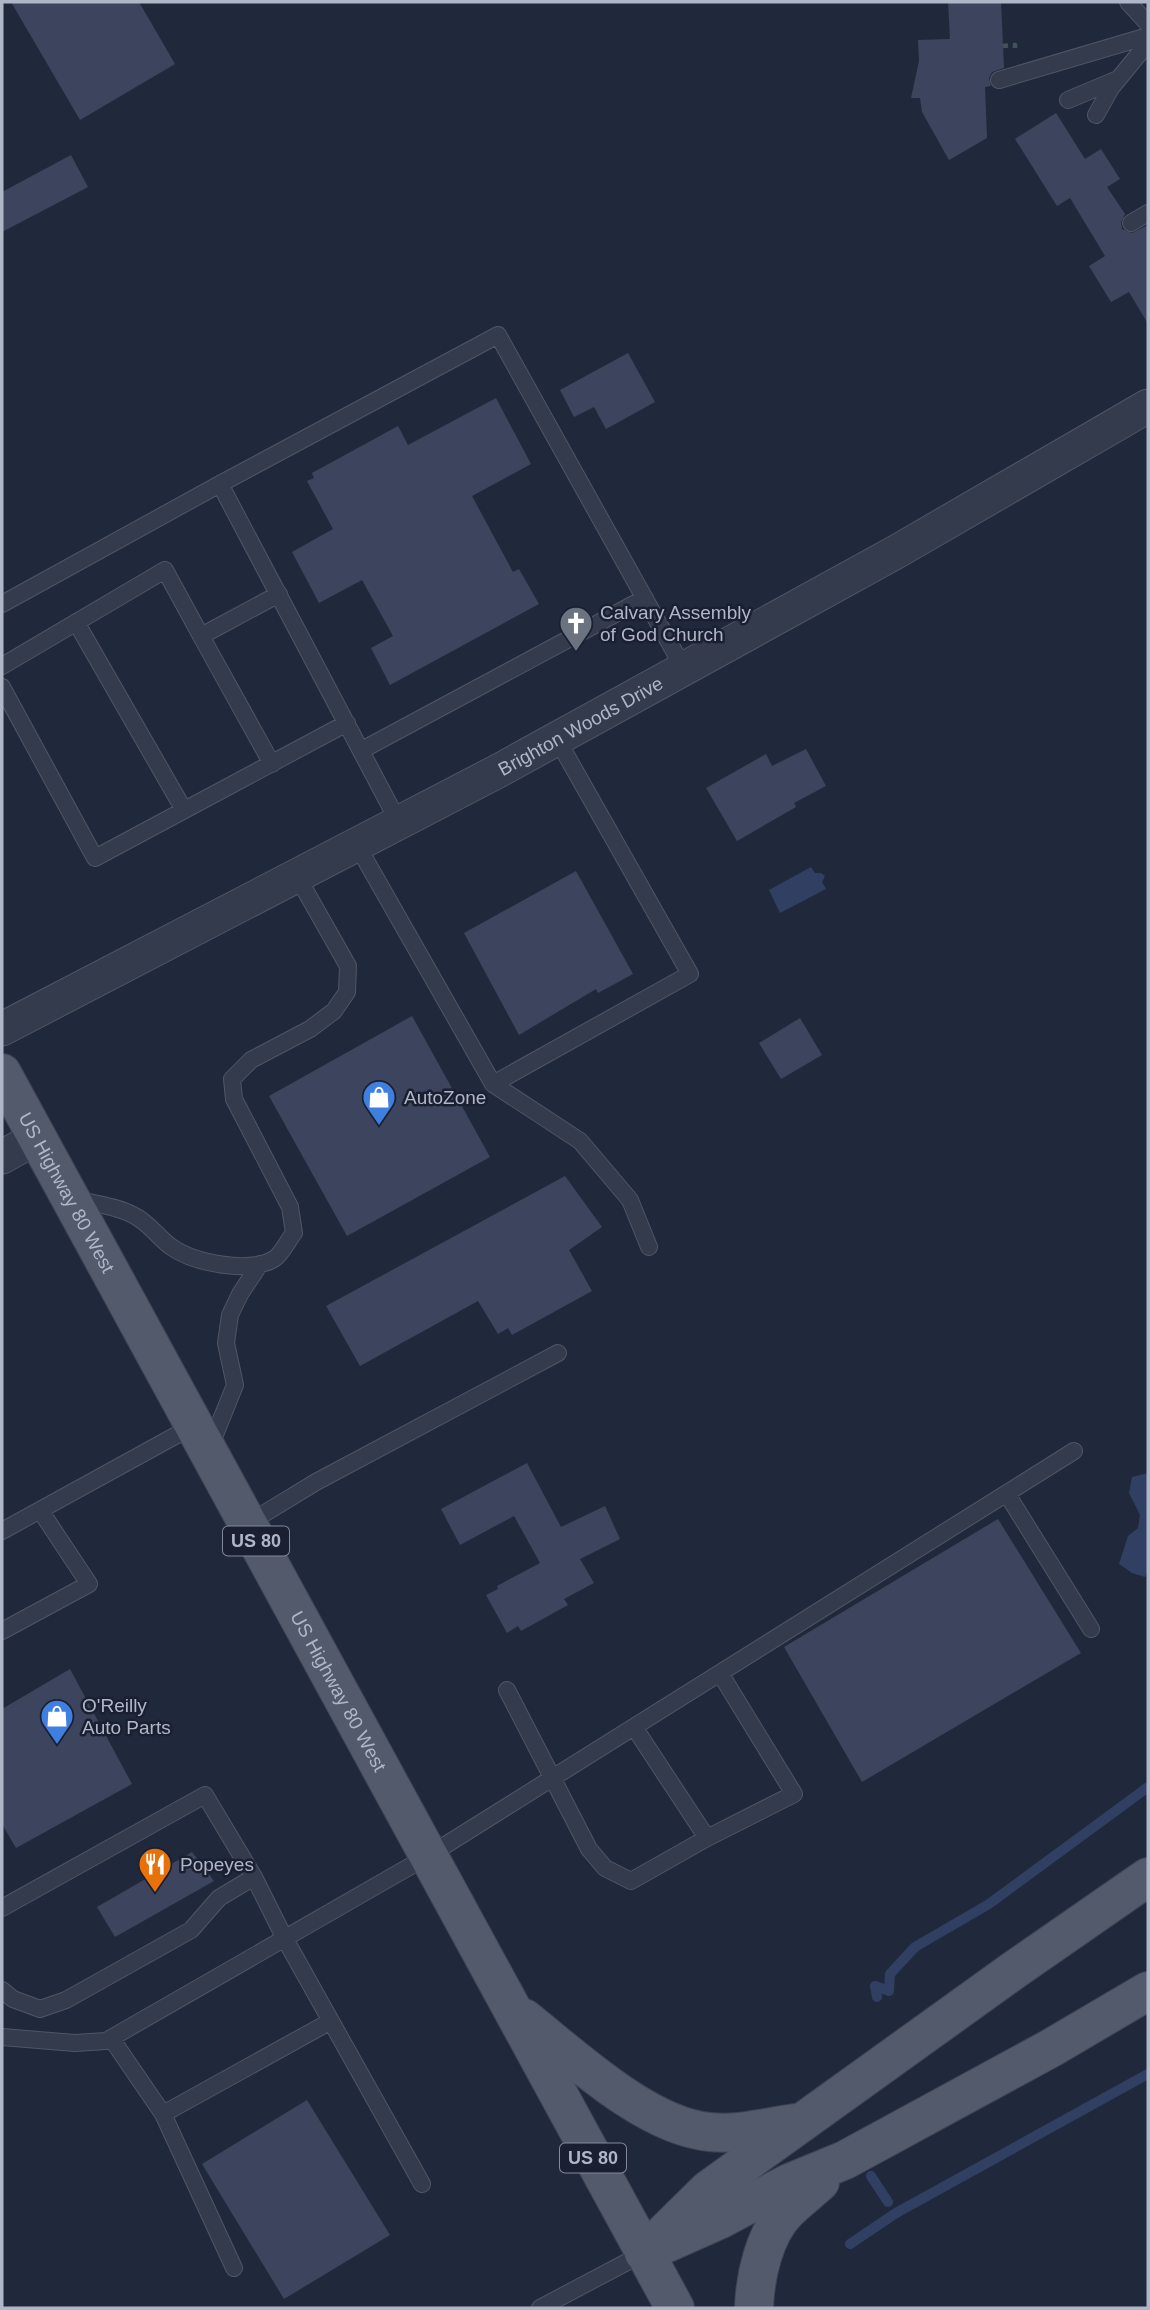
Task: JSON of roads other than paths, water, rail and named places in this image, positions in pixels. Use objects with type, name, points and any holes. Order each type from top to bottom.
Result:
[{"type":"main road","name":"US Highway 80 West","points":[[2,1073],[675,2308]]},
{"type":"main road","points":[[644,2253],[708,2190],[1148,1877]]},
{"type":"main road","points":[[644,2253],[719,2220],[789,2183],[845,2160],[1051,2048],[1148,1991]]},
{"type":"main road","points":[[511,2008],[633,2102],[686,2128],[729,2133],[801,2122]]},
{"type":"main road","points":[[754,2308],[758,2276],[773,2230],[785,2213],[845,2160]]},
{"type":"street","name":"Brighton Woods Drive","points":[[2,1029],[557,739],[1145,414]]},
{"type":"street","points":[[2,1157],[36,1138]]},
{"type":"lane","points":[[1128,2],[1148,24]]},
{"type":"lane","points":[[999,80],[1148,36]]},
{"type":"lane","points":[[1096,115],[1120,78],[1148,43]]},
{"type":"lane","points":[[1068,100],[1120,78]]},
{"type":"lane","points":[[1131,223],[1148,213]]},
{"type":"lane","points":[[2,604],[498,335],[684,669]]},
{"type":"lane","points":[[220,484],[399,823]]},
{"type":"lane","points":[[2,666],[164,570],[272,764]]},
{"type":"lane","points":[[201,636],[279,594]]},
{"type":"lane","points":[[362,750],[645,598]]},
{"type":"lane","points":[[76,622],[184,810]]},
{"type":"lane","points":[[2,687],[95,858],[347,723]]},
{"type":"lane","points":[[493,1084],[690,974],[557,739]]},
{"type":"lane","points":[[358,845],[493,1084],[580,1141],[630,1200],[649,1247]]},
{"type":"lane","points":[[69,1197],[134,1215],[173,1248],[200,1260],[244,1267],[260,1264],[276,1258],[294,1233],[290,1207],[234,1099],[232,1079],[251,1060],[310,1029],[334,1012],[347,992],[348,966],[297,876]]},
{"type":"lane","points":[[2,1531],[40,1510],[201,1439],[235,1385],[226,1343],[230,1315],[260,1264]]},
{"type":"lane","points":[[247,1524],[316,1482],[558,1353]]},
{"type":"lane","points":[[2,2037],[75,2043],[106,2041],[428,1856],[1074,1451]]},
{"type":"lane","points":[[1007,1494],[1091,1629]]},
{"type":"lane","points":[[2,1631],[89,1584],[40,1510]]},
{"type":"lane","points":[[507,1690],[589,1849],[605,1868],[631,1881],[706,1838],[794,1794],[720,1673]]},
{"type":"lane","points":[[634,1727],[706,1838]]},
{"type":"lane","points":[[2,1908],[205,1795],[254,1877],[285,1939],[422,2184]]},
{"type":"lane","points":[[2,1990],[13,1999],[40,2009],[66,2000],[191,1930],[219,1898],[254,1877]]},
{"type":"lane","points":[[163,2114],[331,2021]]},
{"type":"lane","points":[[111,2038],[163,2114],[234,2268]]},
{"type":"lane","points":[[540,2308],[644,2253]]},
{"type":"water","points":[[811,867],[815,873],[825,876],[822,882],[826,889],[780,913],[769,890]]},
{"type":"water","points":[[1148,1473],[1148,1572],[1145,1577],[1132,1573],[1119,1564],[1128,1536],[1138,1528],[1140,1515],[1129,1493],[1132,1477]]},
{"type":"waterway","points":[[877,1997],[875,1986],[889,1991],[890,1974],[915,1947],[989,1904],[1148,1787]]},
{"type":"waterway","points":[[850,2244],[896,2213],[1148,2074]]},
{"type":"waterway","points":[[871,2176],[888,2202]]},
{"type":"place","name":"Calvary Assembly of God Church","points":[[576,653]]},
{"type":"place","name":"AutoZone","points":[[379,1127]]},
{"type":"place","name":"O'Reilly Auto Parts","points":[[57,1746]]},
{"type":"place","name":"Popeyes","points":[[155,1894]]}]
